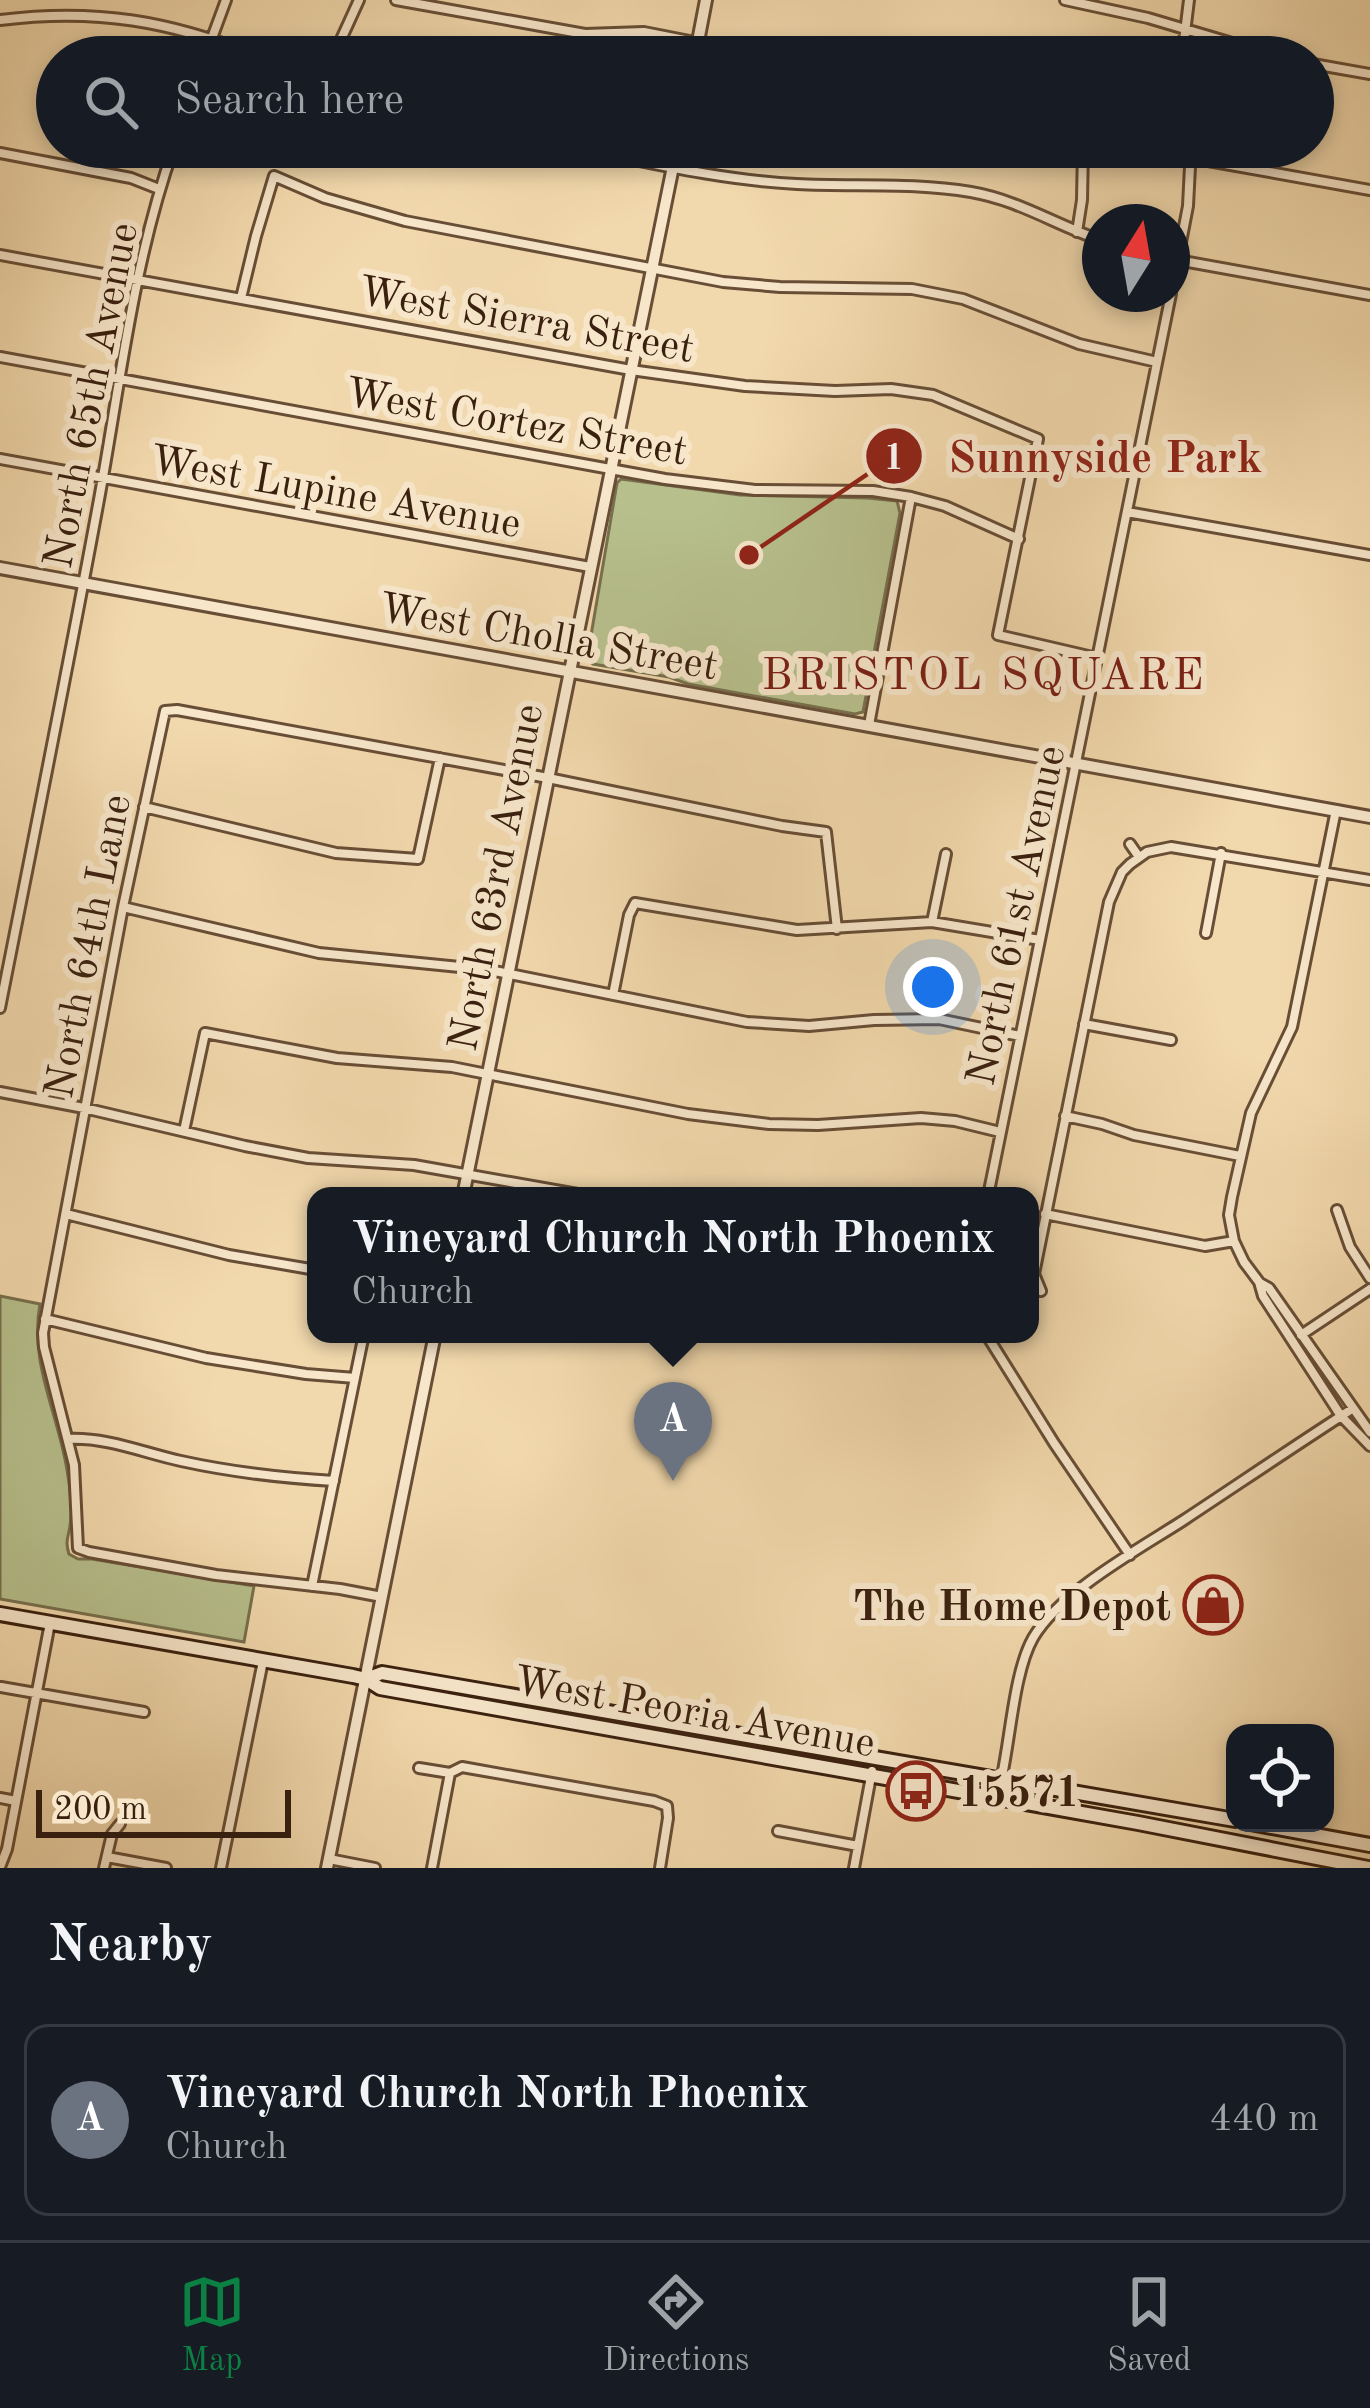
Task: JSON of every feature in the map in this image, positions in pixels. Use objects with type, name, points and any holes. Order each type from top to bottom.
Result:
[{"type":"main road","name":"West Peoria Avenue","points":[[0,1614],[1365,1868]]},
{"type":"main road","name":"West Peoria Avenue","points":[[366,1679],[382,1673],[1226,1819]]},
{"type":"main road","points":[[632,1733],[659,1730],[728,1742],[739,1734]]},
{"type":"main road","points":[[1185,1832],[1189,1813]]},
{"type":"main road","points":[[1307,1832],[1370,1842],[1365,1868]]},
{"type":"street","points":[[213,36],[226,0]]},
{"type":"street","points":[[342,36],[358,0]]},
{"type":"street","points":[[396,0],[585,34],[666,36]]},
{"type":"street","points":[[699,36],[706,0]]},
{"type":"street","points":[[1065,0],[1203,36]]},
{"type":"street","points":[[1185,36],[1190,0]]},
{"type":"street","points":[[0,20],[102,15],[204,36]]},
{"type":"street","points":[[1334,68],[1370,74]]},
{"type":"street","points":[[0,153],[36,160]]},
{"type":"street","points":[[80,168],[159,189]]},
{"type":"street","name":"North 65th Avenue","points":[[0,1009],[5,957],[84,583],[139,279],[166,168]]},
{"type":"street","points":[[673,168],[759,182],[907,185],[972,192],[1021,205],[1082,234]]},
{"type":"street","name":"North 63rd Avenue","points":[[465,1187],[673,168]]},
{"type":"street","points":[[1076,232],[1083,168]]},
{"type":"street","name":"North 61st Avenue","points":[[1188,204],[1190,168]]},
{"type":"street","points":[[1266,168],[1370,190]]},
{"type":"street","points":[[241,298],[274,176],[325,198],[405,221],[724,282],[935,293],[990,308],[1078,344],[1157,362]]},
{"type":"street","name":"West Sierra Street","points":[[0,255],[631,370],[746,386],[835,391],[891,388],[933,394],[1039,440],[1019,539]]},
{"type":"street","points":[[1190,263],[1370,295]]},
{"type":"street","name":"North 61st Avenue","points":[[990,1187],[1168,312]]},
{"type":"street","name":"West Cortez Street","points":[[0,357],[664,478],[754,490],[873,491],[911,497],[945,506],[1019,539]]},
{"type":"street","name":"West Lupine Avenue","points":[[0,459],[590,567]]},
{"type":"street","points":[[868,725],[911,497]]},
{"type":"street","points":[[1126,512],[1370,555]]},
{"type":"street","points":[[1019,539],[998,635],[1097,658]]},
{"type":"street","name":"West Cholla Street","points":[[0,568],[1370,817]]},
{"type":"street","name":"North 64th Lane","points":[[312,1586],[216,1575],[78,1548],[77,1494],[44,1347],[45,1319],[165,711],[440,758]]},
{"type":"street","points":[[144,807],[336,853],[418,859],[440,758],[826,832],[837,929]]},
{"type":"street","points":[[1336,811],[1292,1027],[1251,1113],[1229,1215],[1234,1241],[1263,1296],[1370,1432]]},
{"type":"street","points":[[1130,844],[1139,857]]},
{"type":"street","points":[[1039,1247],[1113,889],[1122,872],[1139,857],[1171,847],[1370,880]]},
{"type":"street","points":[[932,922],[946,854]]},
{"type":"street","points":[[1206,933],[1221,854]]},
{"type":"street","points":[[613,995],[635,903],[797,931],[932,922],[1040,940]]},
{"type":"street","points":[[123,907],[319,953],[508,974],[747,1022],[809,1027],[939,1019],[1020,1036]]},
{"type":"street","points":[[1084,1024],[1171,1040]]},
{"type":"street","points":[[184,1131],[205,1033],[337,1058],[488,1073],[688,1114],[818,1125],[921,1118],[955,1120],[1000,1132]]},
{"type":"street","points":[[0,1092],[245,1146],[308,1157],[414,1165],[540,1187]]},
{"type":"street","points":[[1065,1116],[1240,1156]]},
{"type":"street","points":[[1337,1210],[1350,1247],[1370,1278]]},
{"type":"street","points":[[65,1214],[229,1255],[307,1268]]},
{"type":"street","points":[[1045,1214],[1205,1246],[1234,1241]]},
{"type":"street","points":[[1039,1286],[1041,1291]]},
{"type":"street","points":[[1296,1338],[1370,1289]]},
{"type":"street","points":[[45,1319],[206,1358],[355,1378]]},
{"type":"street","points":[[1296,1338],[1342,1416],[1370,1446]]},
{"type":"street","points":[[362,1343],[312,1586],[382,1597]]},
{"type":"street","points":[[375,1868],[328,1863],[433,1343]]},
{"type":"street","points":[[992,1343],[1130,1556]]},
{"type":"street","points":[[997,1798],[1022,1670],[1033,1639],[1066,1600],[1352,1409]]},
{"type":"street","points":[[68,1439],[96,1439],[228,1469],[334,1481]]},
{"type":"street","points":[[0,1867],[50,1623]]},
{"type":"street","points":[[221,1868],[263,1661]]},
{"type":"street","points":[[1,1687],[144,1712]]},
{"type":"street","points":[[854,1868],[874,1758]]},
{"type":"street","points":[[419,1768],[450,1773],[462,1767],[667,1806],[659,1868]]},
{"type":"street","points":[[432,1868],[450,1773]]},
{"type":"street","points":[[0,1798],[16,1801]]},
{"type":"street","points":[[120,1824],[112,1834],[105,1863],[166,1868]]},
{"type":"street","points":[[778,1831],[858,1846]]},
{"type":"green space","points":[[621,479],[740,495],[897,501],[900,513],[863,712],[688,684],[587,659]]},
{"type":"green space","points":[[0,1296],[40,1304],[41,1367],[70,1491],[69,1554],[254,1586],[244,1642],[0,1599]]},
{"type":"place","name":"Sunnyside Park","points":[[749,555]]},
{"type":"place","name":"Vineyard Church North Phoenix","points":[[673,1481]]},
{"type":"place","name":"The Home Depot","points":[[1213,1605]]},
{"type":"place","name":"15571","points":[[916,1791]]},
{"type":"district","name":"BRISTOL SQUARE","points":[[984,673]]}]
